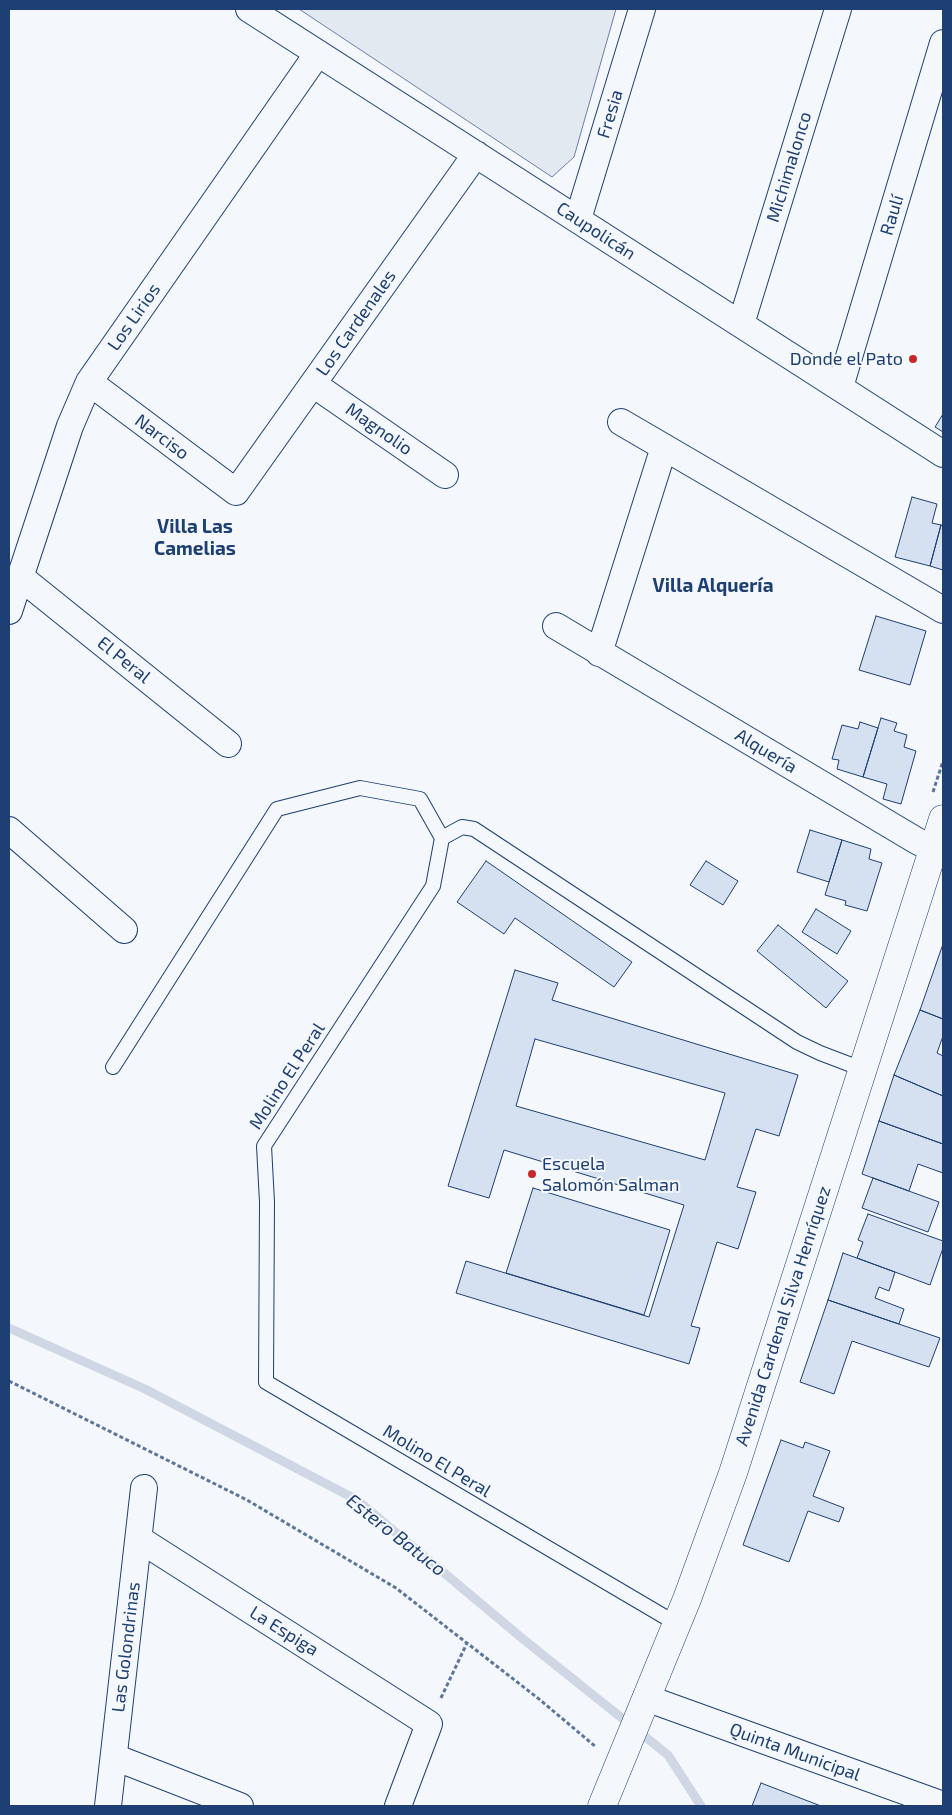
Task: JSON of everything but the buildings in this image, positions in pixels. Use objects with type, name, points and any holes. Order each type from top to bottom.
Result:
[{"type":"street","name":"Caupolicán","points":[[249,9],[943,454]]},
{"type":"street","name":"Fresia","points":[[578,219],[642,9]]},
{"type":"street","name":"Michimalonco","points":[[741,324],[838,9]]},
{"type":"street","name":"Raulí","points":[[840,388],[943,43]]},
{"type":"street","name":"Los Lirios","points":[[9,611],[70,426],[89,382],[318,53]]},
{"type":"street","name":"Los Cardenales","points":[[236,492],[476,154]]},
{"type":"street","name":"Narciso","points":[[89,382],[236,492]]},
{"type":"street","name":"Magnolio","points":[[313,384],[445,475]]},
{"type":"street","points":[[621,422],[943,610]]},
{"type":"street","points":[[599,653],[664,447]]},
{"type":"street","name":"El Peral","points":[[19,576],[228,744]]},
{"type":"street","name":"Alquería","points":[[556,626],[917,841],[933,848]]},
{"type":"street","name":"Avenida Cardenal Silva Henríquez","points":[[602,1806],[677,1624],[733,1473],[943,818]]},
{"type":"street","points":[[9,830],[124,930]]},
{"type":"street","name":"Las Golondrinas","points":[[108,1806],[144,1488]]},
{"type":"street","name":"La Espiga","points":[[139,1539],[429,1724]]},
{"type":"street","name":"Quinta Municipal","points":[[645,1700],[943,1805]]},
{"type":"street","points":[[398,1806],[429,1724]]},
{"type":"street","points":[[114,1757],[240,1806]]},
{"type":"lane","points":[[113,1067],[277,809],[360,788],[420,799],[442,838],[462,827],[474,829],[797,1042],[862,1069]]},
{"type":"lane","name":"Molino El Peral","points":[[442,838],[433,886],[264,1146],[267,1202],[266,1382],[677,1624]]},
{"type":"path","points":[[9,1381],[247,1500],[396,1588],[539,1699],[618,1765]]},
{"type":"path","points":[[429,1724],[467,1643]]},
{"type":"shaded area","points":[[299,9],[616,9],[574,157],[552,177]]},
{"type":"waterway","name":"Estero Batuco","points":[[9,1328],[145,1389],[357,1500],[523,1639],[668,1755],[701,1806]]},
{"type":"place","name":"Donde el Pato","points":[[913,359]]},
{"type":"place","name":"Escuela Salomón Salman","points":[[532,1174]]},
{"type":"district","name":"Villa Las Camelias","points":[[195,538]]},
{"type":"district","name":"Villa Alquería","points":[[713,586]]}]
